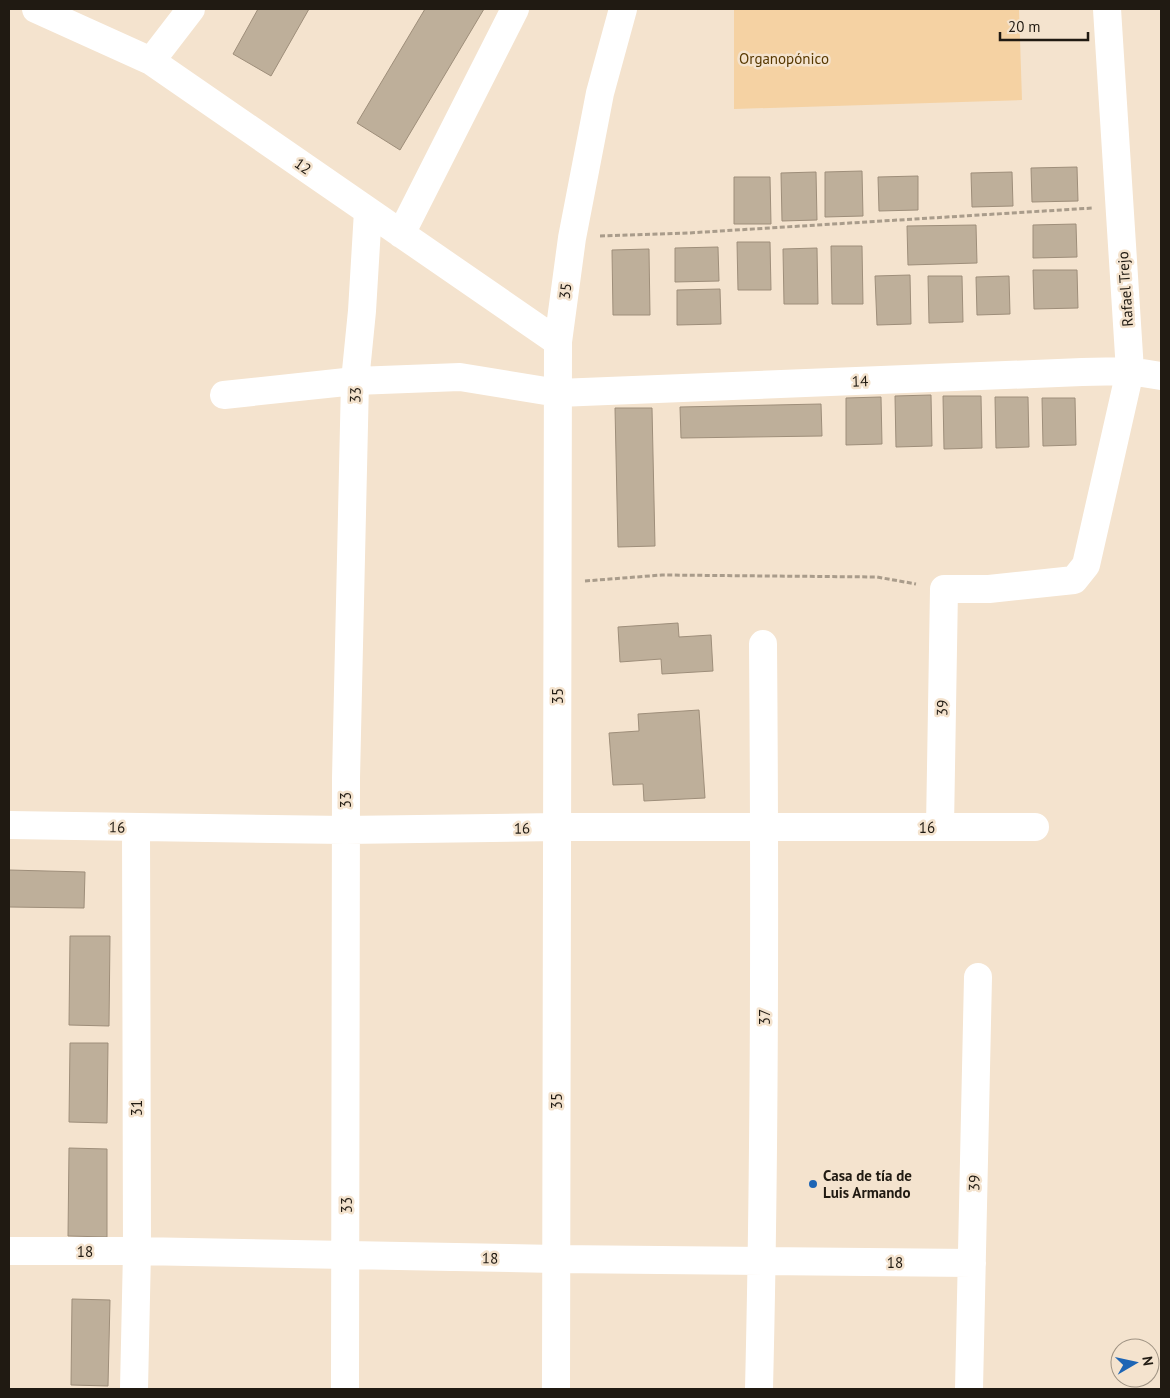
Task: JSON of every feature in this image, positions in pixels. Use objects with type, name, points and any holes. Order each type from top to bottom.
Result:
[{"type":"street","name":"12","points":[[36,9],[152,61],[558,342]]},
{"type":"street","points":[[152,61],[191,9]]},
{"type":"street","points":[[401,234],[515,9]]},
{"type":"street","name":"35","points":[[556,1389],[558,342],[572,238],[600,93],[623,9]]},
{"type":"street","name":"Rafael Trejo","points":[[944,589],[989,590],[1074,580],[1086,566],[1130,371],[1106,9]]},
{"type":"street","name":"33","points":[[345,1389],[345,830],[355,381],[362,311],[368,211]]},
{"type":"street","name":"14","points":[[224,395],[355,381],[460,377],[558,393],[1130,371],[1161,376]]},
{"type":"street","name":"39","points":[[940,827],[944,589]]},
{"type":"street","name":"37","points":[[760,1389],[764,827],[763,644]]},
{"type":"street","name":"16","points":[[9,825],[345,830],[1035,827]]},
{"type":"street","name":"31","points":[[134,1389],[137,1251],[136,827]]},
{"type":"street","name":"39","points":[[969,1389],[978,977]]},
{"type":"street","name":"18","points":[[9,1251],[137,1251],[556,1259],[972,1263]]},
{"type":"path","points":[[572,238],[688,233],[1119,207]]},
{"type":"path","points":[[557,583],[662,575],[877,577],[944,589]]},
{"type":"green space","name":"Organopónico","points":[[734,9],[1019,9],[1022,100],[734,109]]},
{"type":"building","points":[[258,9],[309,9],[271,76],[233,54]]},
{"type":"building","points":[[425,9],[484,9],[400,150],[357,123]]},
{"type":"building","points":[[1077,167],[1078,201],[1032,202],[1031,168]]},
{"type":"building","points":[[862,171],[863,216],[825,217],[825,172]]},
{"type":"building","points":[[816,172],[817,220],[782,221],[781,173]]},
{"type":"building","points":[[1012,172],[1013,206],[972,207],[971,173]]},
{"type":"building","points":[[918,176],[918,210],[879,211],[878,177]]},
{"type":"building","points":[[734,177],[770,177],[771,224],[734,224]]},
{"type":"building","points":[[1076,224],[1077,257],[1033,258],[1033,225]]},
{"type":"building","points":[[976,225],[977,263],[908,265],[907,226]]},
{"type":"building","points":[[737,242],[770,242],[771,290],[738,290]]},
{"type":"building","points":[[831,246],[862,246],[863,304],[832,304]]},
{"type":"building","points":[[718,247],[719,281],[675,282],[675,248]]},
{"type":"building","points":[[817,248],[818,304],[784,304],[783,249]]},
{"type":"building","points":[[649,249],[650,315],[613,315],[612,250]]},
{"type":"building","points":[[1033,270],[1077,270],[1078,308],[1034,309]]},
{"type":"building","points":[[910,275],[911,324],[877,325],[875,276]]},
{"type":"building","points":[[928,276],[962,276],[963,322],[929,323]]},
{"type":"building","points":[[1009,276],[1010,314],[977,315],[976,277]]},
{"type":"building","points":[[720,289],[721,324],[677,325],[677,290]]},
{"type":"building","points":[[931,395],[932,446],[896,447],[895,396]]},
{"type":"building","points":[[943,396],[981,396],[982,448],[944,449]]},
{"type":"building","points":[[881,397],[882,444],[846,445],[846,398]]},
{"type":"building","points":[[995,397],[1028,397],[1029,447],[996,448]]},
{"type":"building","points":[[1042,398],[1075,398],[1076,445],[1043,446]]},
{"type":"building","points":[[821,404],[822,436],[681,438],[680,407]]},
{"type":"building","points":[[615,408],[652,408],[655,546],[618,547]]},
{"type":"building","points":[[678,623],[679,637],[711,635],[713,671],[662,674],[661,659],[620,662],[618,627]]},
{"type":"building","points":[[699,710],[705,798],[644,801],[643,784],[613,785],[609,733],[639,731],[638,714]]},
{"type":"building","points":[[9,870],[85,872],[84,908],[9,907]]},
{"type":"building","points":[[70,936],[110,936],[109,1026],[69,1025]]},
{"type":"building","points":[[70,1043],[108,1043],[107,1123],[69,1122]]},
{"type":"building","points":[[69,1148],[107,1149],[107,1237],[68,1236]]},
{"type":"building","points":[[72,1299],[110,1300],[108,1386],[71,1385]]},
{"type":"place","name":"Casa de tía de Luis Armando","points":[[813,1184]]}]
